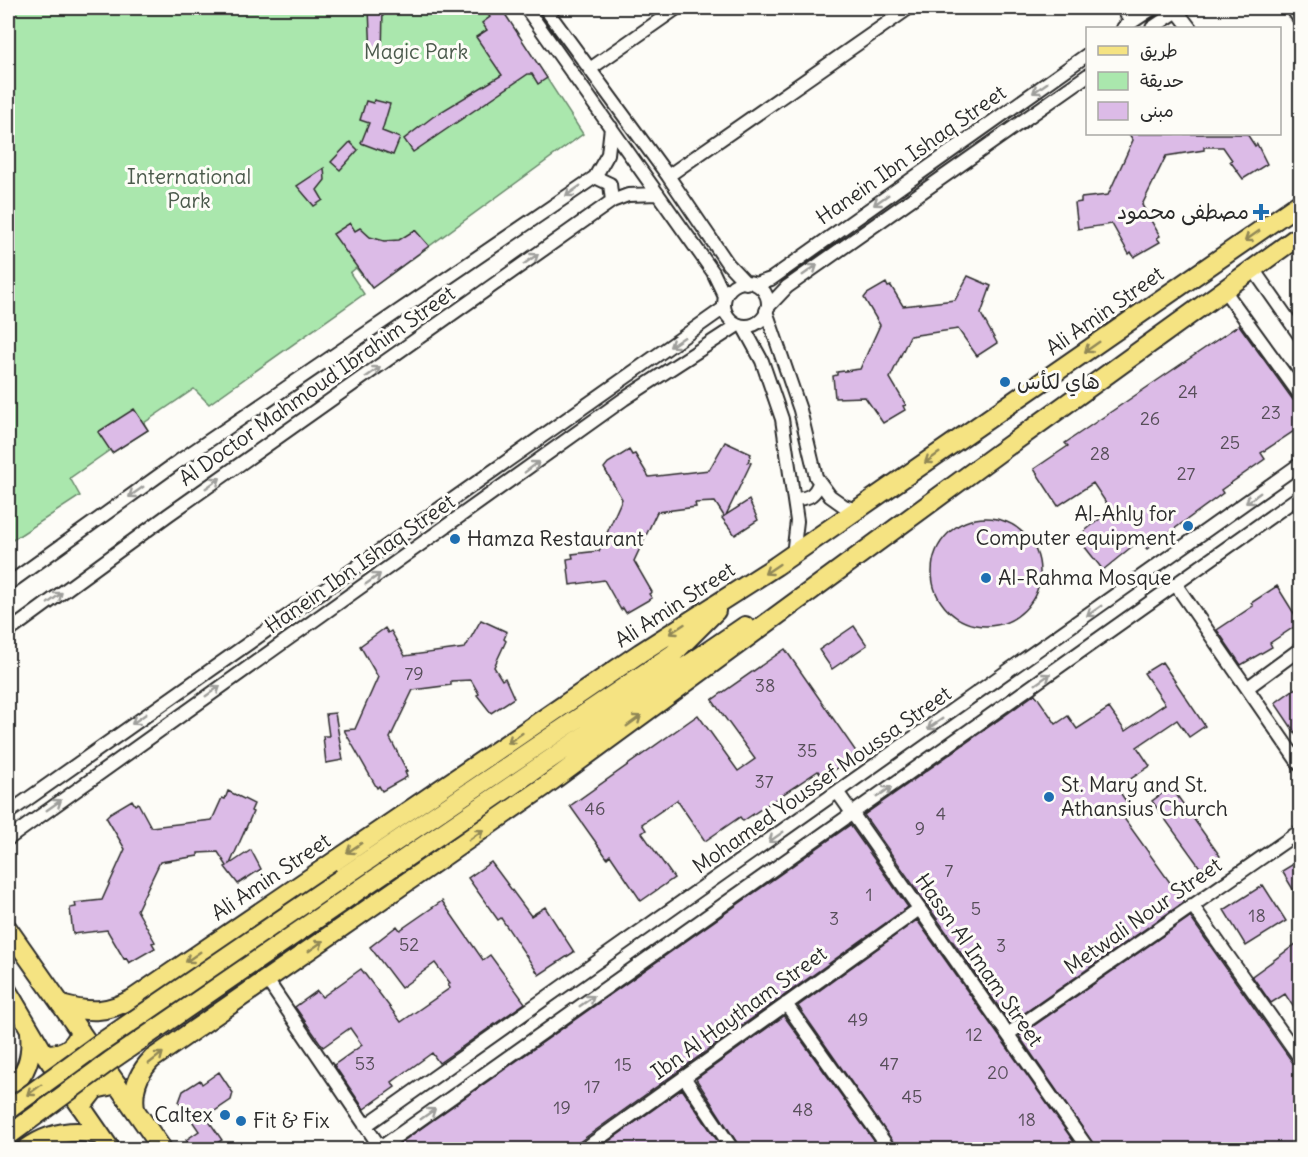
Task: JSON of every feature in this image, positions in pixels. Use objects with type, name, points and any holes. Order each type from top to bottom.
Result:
[{"type":"main road","name":"Ali Amin Street","points":[[61,1005],[84,1011],[110,1009],[134,998],[648,647],[793,555],[1300,202]]},
{"type":"main road","points":[[135,1109],[135,1087],[146,1065],[545,786],[1300,236]]},
{"type":"main road","points":[[8,1110],[99,1044],[673,654],[727,599]]},
{"type":"main road","points":[[11,1149],[8,1134],[110,1061],[722,640],[753,621],[796,601]]},
{"type":"main road","points":[[8,929],[164,1149]]},
{"type":"main road","points":[[161,979],[160,996],[172,1017],[186,1024],[202,1025]]},
{"type":"main road","points":[[8,992],[44,1053],[106,1142]]},
{"type":"main road","points":[[8,1089],[22,1077],[31,1056],[29,1027]]},
{"type":"main road","points":[[44,1053],[56,1054],[67,1050],[75,1042],[80,1031]]},
{"type":"main road","points":[[81,1107],[95,1089],[117,1084]]},
{"type":"main road","points":[[25,1149],[43,1138],[64,1132],[106,1142]]},
{"type":"street","points":[[526,8],[713,272],[724,302],[726,315],[741,326],[758,352],[776,397],[794,498],[797,521],[793,555]]},
{"type":"street","points":[[545,8],[668,176],[728,264],[765,294],[767,310],[794,391],[813,470],[819,483],[837,501],[857,510]]},
{"type":"street","points":[[590,69],[677,8]]},
{"type":"street","points":[[668,176],[909,8]]},
{"type":"street","points":[[1122,8],[1127,25],[1153,8]]},
{"type":"street","points":[[1292,8],[1300,20]]},
{"type":"street","points":[[1153,27],[1180,9],[1189,27]]},
{"type":"street","name":"Hanein Ibn Ishaq Street","points":[[750,284],[771,279],[1086,55]]},
{"type":"street","name":"Hanein Ibn Ishaq Street","points":[[767,310],[787,286],[1086,76]]},
{"type":"street","name":"Al Doctor Mahmoud Ibrahim Street","points":[[8,584],[179,461],[595,177],[609,154],[610,127]]},
{"type":"street","points":[[595,177],[610,184],[612,201]]},
{"type":"street","name":"Al Doctor Mahmoud Ibrahim Street","points":[[8,632],[168,515],[612,201],[628,195],[658,194]]},
{"type":"street","points":[[1253,269],[1300,336]]},
{"type":"street","points":[[724,302],[737,285],[750,284]]},
{"type":"street","points":[[1224,290],[1300,395]]},
{"type":"street","name":"Hanein Ibn Ishaq Street","points":[[8,813],[724,302]]},
{"type":"street","points":[[741,326],[758,323],[767,310]]},
{"type":"street","name":"Hanein Ibn Ishaq Street","points":[[8,839],[624,399],[741,326]]},
{"type":"street","name":"Mohamed Youssef Moussa Street","points":[[365,1126],[1300,464]]},
{"type":"street","points":[[794,498],[808,497],[815,492],[819,483]]},
{"type":"street","points":[[267,980],[381,1149],[1300,496]]},
{"type":"street","points":[[1176,585],[1300,765]]},
{"type":"street","points":[[1247,688],[1300,649]]},
{"type":"street","name":"Hassn Al Imam Street","points":[[838,793],[1089,1149]]},
{"type":"street","name":"Metwali Nour Street","points":[[1008,1034],[1300,831]]},
{"type":"street","points":[[1192,905],[1300,1058]]},
{"type":"street","name":"Ibn Al Haytham Street","points":[[583,1149],[919,909]]},
{"type":"street","points":[[786,1004],[890,1149]]},
{"type":"street","points":[[684,1077],[734,1149]]},
{"type":"green space","name":"International Park","points":[[8,8],[501,8],[583,134],[372,288],[356,268],[350,273],[364,294],[209,404],[194,389],[144,423],[148,430],[112,453],[110,450],[70,478],[80,496],[8,543]]},
{"type":"building","points":[[383,8],[382,56],[371,56],[369,9]]},
{"type":"building","points":[[483,8],[501,8],[547,78],[538,84],[532,74],[528,74],[413,152],[404,139],[434,116],[502,75],[476,37],[487,30],[482,23],[490,17]]},
{"type":"building","points":[[374,100],[390,104],[382,131],[400,138],[393,155],[361,143],[369,123],[360,120],[366,101],[373,103]]},
{"type":"building","points":[[1130,135],[1248,135],[1255,146],[1257,144],[1267,164],[1243,179],[1223,147],[1204,147],[1204,150],[1166,156],[1142,205],[1160,236],[1157,238],[1160,242],[1134,257],[1131,252],[1129,254],[1112,224],[1078,229],[1075,203],[1081,202],[1081,198],[1108,195],[1133,140]]},
{"type":"building","points":[[350,142],[358,150],[340,170],[331,162]]},
{"type":"building","points":[[324,168],[325,180],[317,190],[323,200],[314,206],[297,186]]},
{"type":"building","points":[[350,223],[355,231],[360,228],[370,237],[384,241],[399,240],[415,230],[429,246],[372,288],[333,234]]},
{"type":"building","points":[[968,276],[991,286],[981,314],[997,343],[977,356],[958,329],[910,336],[890,378],[906,405],[903,406],[905,410],[883,423],[865,397],[835,398],[833,376],[837,375],[837,372],[860,369],[880,325],[864,298],[867,294],[886,283],[888,287],[891,286],[903,306],[955,300]]},
{"type":"building","points":[[1239,325],[1293,400],[1300,405],[1300,427],[1261,453],[1265,459],[1221,490],[1223,493],[1147,549],[1140,540],[1103,570],[1077,537],[1111,510],[1093,483],[1058,506],[1034,469],[1068,446],[1065,443]]},
{"type":"building","points":[[134,409],[148,430],[112,453],[98,432]]},
{"type":"building","points":[[725,442],[751,454],[748,462],[751,463],[726,515],[749,500],[758,520],[735,535],[722,518],[724,516],[715,502],[695,503],[696,507],[657,512],[634,561],[652,592],[649,594],[652,598],[626,613],[623,608],[621,610],[604,580],[570,585],[567,559],[573,558],[572,554],[599,551],[622,499],[604,468],[608,463],[629,450],[632,455],[635,454],[649,477],[709,470]]},
{"type":"building","name":"Al-Rahma Mosque","points":[[986,518],[1007,522],[1024,534],[1036,551],[1040,572],[1036,593],[1024,610],[1007,622],[986,626],[965,622],[948,610],[936,593],[932,572],[936,551],[948,534],[965,522]]},
{"type":"building","points":[[1277,586],[1300,623],[1270,643],[1272,647],[1241,665],[1217,630],[1253,606],[1251,603]]},
{"type":"building","points":[[481,620],[507,632],[504,639],[506,641],[494,667],[502,680],[505,678],[514,698],[491,713],[477,695],[479,694],[471,680],[451,681],[451,685],[413,690],[390,738],[407,771],[405,772],[407,777],[382,791],[379,786],[377,788],[344,730],[355,729],[378,677],[360,646],[385,628],[388,633],[391,631],[405,656],[465,648]]},
{"type":"building","points":[[854,626],[867,645],[832,669],[819,650]]},
{"type":"building","points":[[785,649],[857,753],[823,778],[818,771],[743,821],[740,817],[705,841],[677,800],[642,824],[646,830],[642,833],[674,878],[641,901],[610,855],[607,858],[570,806],[698,715],[738,771],[755,759],[712,700]]},
{"type":"building","points":[[1162,662],[1205,726],[1189,737],[1177,720],[1137,747],[1150,766],[1117,788],[1132,810],[1123,817],[1184,902],[1010,1023],[864,815],[1035,694],[1056,724],[1068,716],[1077,729],[1109,708],[1125,731],[1165,704],[1144,673]]},
{"type":"building","points":[[1300,685],[1300,740],[1275,703]]},
{"type":"building","points":[[335,713],[343,760],[326,763],[323,736],[329,736],[326,714]]},
{"type":"building","points":[[1171,787],[1220,856],[1201,869],[1152,801]]},
{"type":"building","points":[[228,791],[254,804],[251,811],[253,812],[230,864],[251,850],[261,869],[238,884],[225,867],[227,866],[218,852],[198,853],[198,856],[160,862],[137,910],[155,942],[152,943],[155,948],[129,963],[126,958],[124,959],[107,930],[73,934],[70,908],[76,907],[75,903],[102,900],[125,849],[106,817],[110,813],[132,800],[135,805],[138,803],[151,827],[212,820],[222,798],[225,799]]},
{"type":"building","points":[[850,825],[908,907],[578,1143],[575,1149],[392,1149]]},
{"type":"building","points":[[1300,860],[1300,901],[1282,871]]},
{"type":"building","points":[[491,862],[531,916],[545,907],[574,952],[539,975],[501,918],[498,920],[468,878]]},
{"type":"building","points":[[1263,885],[1286,921],[1246,946],[1224,910]]},
{"type":"building","points":[[442,901],[483,960],[490,955],[525,1003],[439,1063],[432,1053],[392,1082],[395,1087],[364,1109],[334,1065],[362,1045],[350,1028],[323,1047],[295,1007],[317,991],[322,997],[361,969],[401,1022],[450,988],[448,985],[450,983],[435,963],[401,988],[370,947],[397,926],[400,930]]},
{"type":"building","points":[[1190,917],[1293,1063],[1300,1066],[1300,1149],[1097,1149],[1019,1036]]},
{"type":"building","points":[[917,920],[1079,1149],[898,1149],[798,1006]]},
{"type":"building","points":[[1300,941],[1300,1017],[1285,994],[1271,1003],[1252,976]]},
{"type":"building","points":[[784,1016],[880,1149],[741,1149],[696,1079]]},
{"type":"building","points":[[219,1072],[233,1093],[231,1100],[206,1117],[222,1140],[208,1149],[193,1149],[186,1140],[199,1131],[179,1102],[183,1091],[200,1080],[202,1084]]},
{"type":"building","points":[[682,1089],[723,1149],[598,1149]]},
{"type":"place","name":"مصطفى محمود","points":[[1261,212]]},
{"type":"place","name":"هاي لكأس","points":[[1005,382]]},
{"type":"place","name":"Al-Ahly for Computer equipment","points":[[1188,526]]},
{"type":"place","name":"Hamza Restaurant","points":[[455,539]]},
{"type":"place","name":"Al-Rahma Mosque","points":[[986,578]]},
{"type":"place","name":"St. Mary and St. Athansius Church","points":[[1049,797]]},
{"type":"place","name":"Caltex","points":[[225,1115]]},
{"type":"place","name":"Fit & Fix","points":[[241,1121]]},
{"type":"park label","name":"Magic Park","points":[[416,52]]}]
